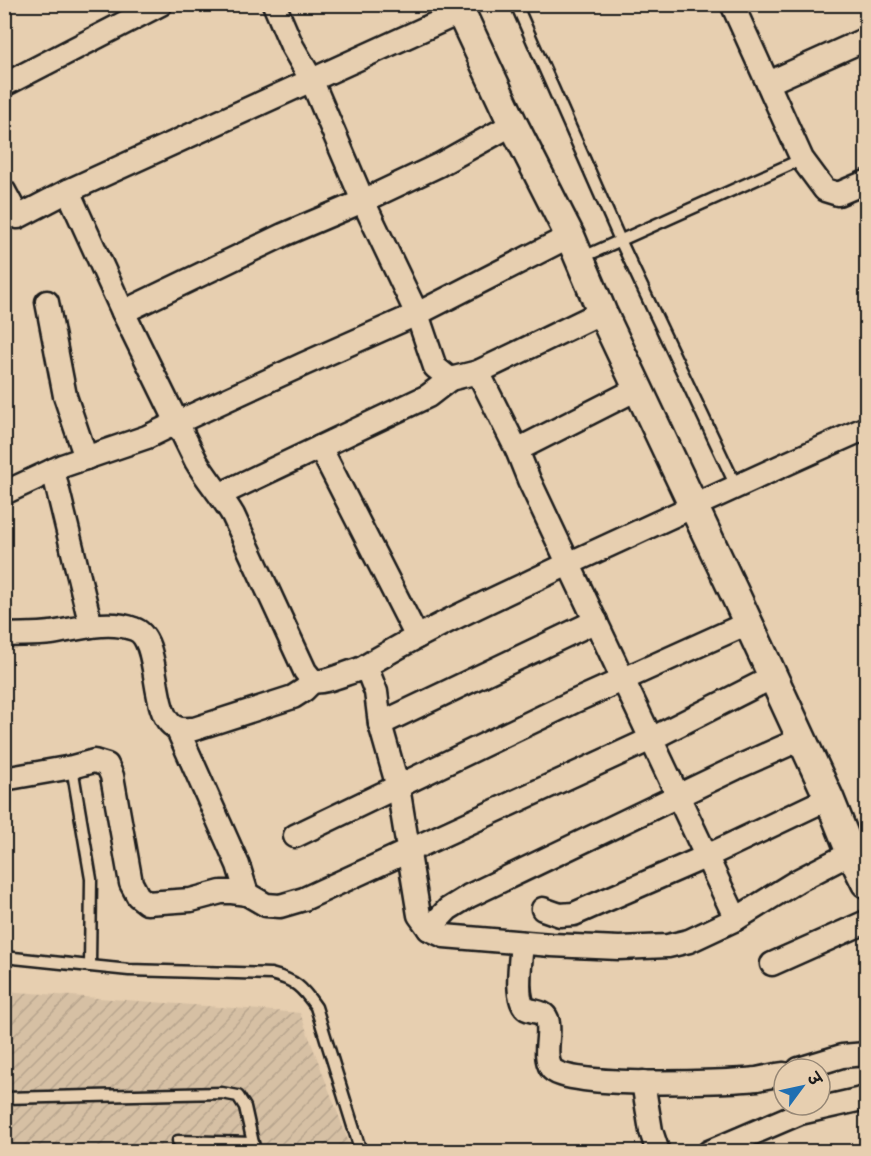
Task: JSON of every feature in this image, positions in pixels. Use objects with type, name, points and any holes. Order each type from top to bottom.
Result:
[{"type":"street","points":[[4,85],[161,4]]},
{"type":"street","points":[[274,4],[417,314],[435,367],[450,379]]},
{"type":"street","points":[[732,4],[802,159],[825,190],[838,194],[867,182]]},
{"type":"street","points":[[4,191],[11,221],[68,191],[311,80],[459,8],[513,124],[575,247],[602,312],[694,505],[829,798],[851,853],[867,883]]},
{"type":"street","points":[[768,83],[867,39]]},
{"type":"street","points":[[123,312],[283,235],[439,165],[513,124]]},
{"type":"street","points":[[68,191],[123,312],[178,423],[206,477],[221,494],[233,515],[305,671],[313,681],[321,683],[335,676],[361,669],[393,649],[569,564],[867,428]]},
{"type":"street","points":[[4,493],[53,470],[147,437],[304,364],[575,247]]},
{"type":"street","points":[[48,302],[65,396],[86,458]]},
{"type":"street","points":[[221,494],[429,396],[450,379],[478,372],[602,312]]},
{"type":"street","points":[[478,372],[517,450],[705,857],[736,919]]},
{"type":"street","points":[[517,450],[639,388]]},
{"type":"street","points":[[320,447],[417,637]]},
{"type":"street","points":[[53,470],[92,626]]},
{"type":"street","points":[[380,724],[596,621]]},
{"type":"street","points":[[295,836],[624,678],[748,623]]},
{"type":"street","points":[[4,635],[48,633],[92,626],[123,626],[136,629],[143,634],[152,660],[166,721],[177,728],[194,729],[293,697],[313,681]]},
{"type":"street","points":[[361,669],[369,674],[376,692],[380,724],[398,787],[419,915],[429,929],[444,936],[522,944],[620,948],[668,946],[689,941],[736,919],[799,880],[851,853]]},
{"type":"street","points":[[4,779],[94,761],[106,765],[112,776],[131,884],[138,896],[147,903],[191,900],[221,892],[247,894],[266,905],[280,906],[304,899],[408,853],[651,739],[773,677]]},
{"type":"street","points":[[177,728],[237,865],[247,894]]},
{"type":"street","points":[[429,929],[448,909],[469,896],[801,739]]},
{"type":"street","points":[[543,909],[560,915],[574,914],[705,857],[829,798]]},
{"type":"street","points":[[772,964],[867,922]]},
{"type":"street","points":[[522,944],[519,997],[523,1006],[542,1013],[547,1018],[547,1054],[550,1067],[556,1074],[598,1082],[756,1079],[772,1076]]},
{"type":"street","points":[[832,1059],[867,1054]]},
{"type":"street","points":[[643,1082],[651,1131],[658,1152]]},
{"type":"street","points":[[709,1152],[800,1113],[867,1098]]},
{"type":"lane","points":[[516,4],[620,240],[736,486]]},
{"type":"lane","points":[[575,247],[620,240],[802,159]]},
{"type":"lane","points":[[72,767],[91,879],[90,966]]},
{"type":"lane","points":[[4,957],[90,966],[271,974],[288,979],[303,989],[316,1007],[361,1152]]},
{"type":"lane","points":[[4,1098],[222,1093],[238,1096],[245,1107],[254,1147],[178,1141]]},
{"type":"shaded area","points":[[4,991],[300,1013],[352,1151],[5,1151]]}]
